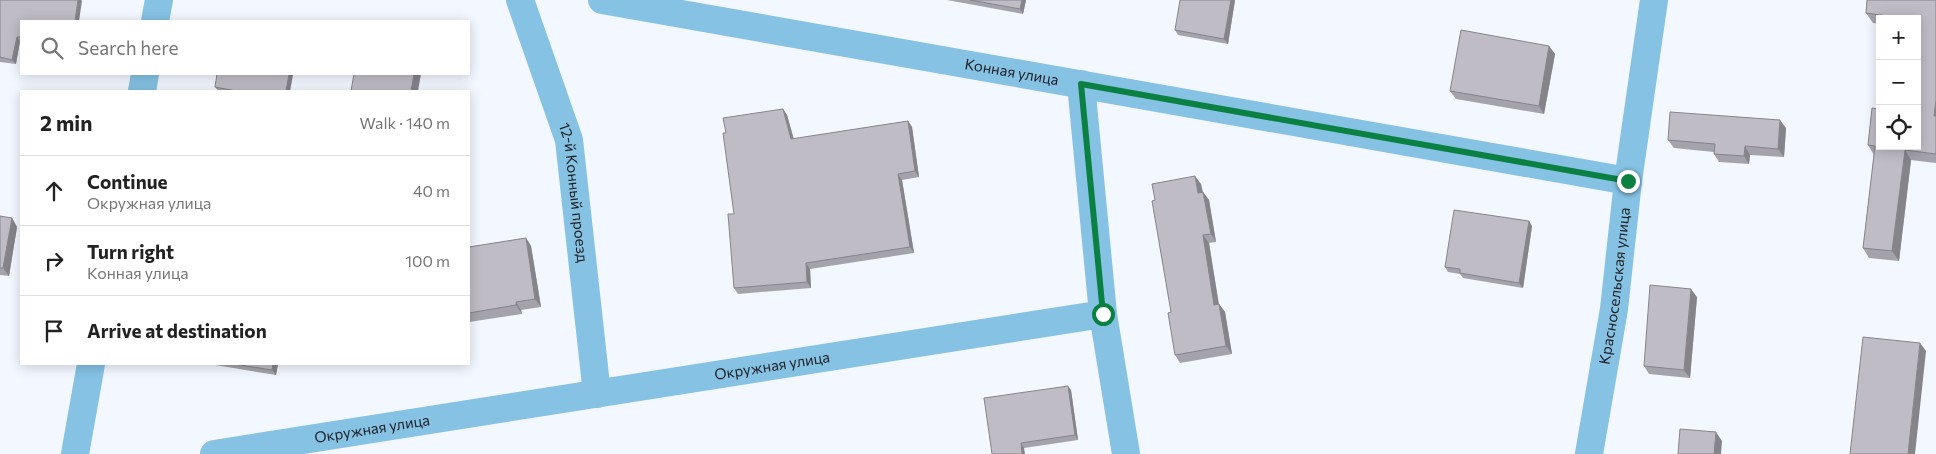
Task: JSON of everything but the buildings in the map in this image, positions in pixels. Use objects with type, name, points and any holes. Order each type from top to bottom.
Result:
[{"type":"street","points":[[155,20],[159,0]]},
{"type":"street","name":"12-й Конный проезд","points":[[520,0],[569,140],[597,394]]},
{"type":"street","name":"Конная улица","points":[[602,0],[1628,181]]},
{"type":"street","name":"Красносельская улица","points":[[1589,454],[1614,309],[1628,181],[1654,0]]},
{"type":"street","points":[[142,90],[145,75]]},
{"type":"street","points":[[1081,84],[1103,314],[1126,454]]},
{"type":"street","name":"Окружная улица","points":[[214,454],[1103,314]]},
{"type":"street","points":[[75,454],[91,365]]},
{"type":"route","points":[[1103,314],[1081,84],[1628,181]]}]
